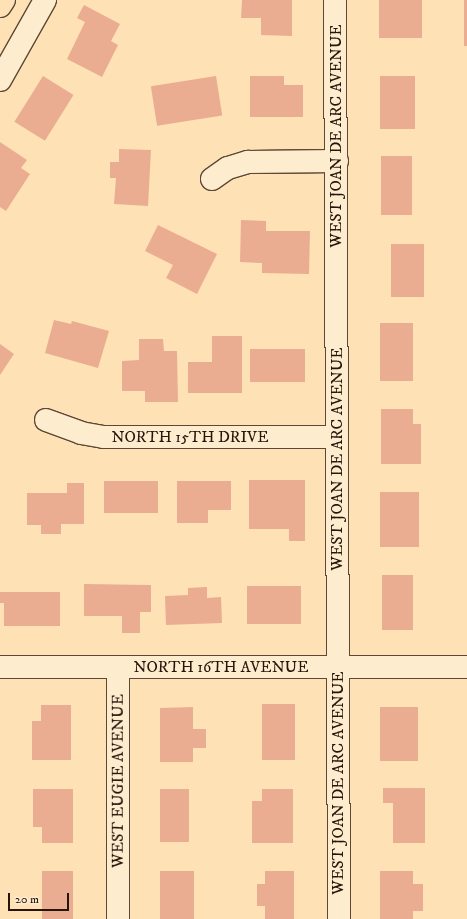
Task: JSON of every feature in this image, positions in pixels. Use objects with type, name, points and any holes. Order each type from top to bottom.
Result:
[{"type":"main road","points":[[0,6],[4,0]]},
{"type":"street","points":[[0,80],[44,0]]},
{"type":"street","name":"WEST JOAN DE ARC AVENUE","points":[[335,0],[337,161],[336,437],[339,919]]},
{"type":"street","points":[[212,179],[228,168],[248,162],[337,161]]},
{"type":"street","name":"NORTH 15TH DRIVE","points":[[46,420],[81,434],[104,437],[336,437]]},
{"type":"street","name":"NORTH 16TH AVENUE","points":[[0,667],[467,667]]},
{"type":"street","name":"WEST EUGIE AVENUE","points":[[118,667],[118,919]]},
{"type":"building","points":[[242,0],[292,0],[292,36],[261,35],[261,18],[241,18]]},
{"type":"building","points":[[379,0],[422,0],[422,38],[379,38]]},
{"type":"building","points":[[464,0],[467,0],[467,46],[464,46]]},
{"type":"building","points":[[84,5],[120,24],[111,41],[118,45],[102,77],[67,59],[85,22],[77,18]]},
{"type":"building","points":[[43,76],[74,95],[45,141],[14,122]]},
{"type":"building","points":[[216,76],[222,116],[157,126],[151,86]]},
{"type":"building","points":[[250,76],[284,76],[284,85],[303,85],[303,117],[250,117]]},
{"type":"building","points":[[380,76],[415,76],[415,129],[380,129]]},
{"type":"building","points":[[0,142],[27,160],[21,168],[30,174],[6,211],[0,207]]},
{"type":"building","points":[[119,149],[151,150],[148,206],[114,204],[116,178],[110,178],[110,162],[119,162]]},
{"type":"building","points":[[381,156],[412,156],[412,215],[381,215]]},
{"type":"building","points":[[241,220],[266,221],[266,231],[310,231],[309,274],[262,273],[262,263],[240,262]]},
{"type":"building","points":[[158,225],[217,254],[197,294],[166,278],[173,265],[145,251]]},
{"type":"building","points":[[391,244],[424,244],[424,297],[391,297]]},
{"type":"building","points":[[54,320],[71,324],[72,321],[109,331],[98,368],[45,353]]},
{"type":"building","points":[[380,323],[413,323],[413,381],[380,381]]},
{"type":"building","points":[[212,336],[242,336],[242,393],[188,393],[188,362],[212,362]]},
{"type":"building","points":[[139,339],[163,339],[164,351],[177,351],[178,402],[145,402],[145,391],[122,391],[122,361],[139,360]]},
{"type":"building","points":[[0,344],[14,354],[0,375]]},
{"type":"building","points":[[250,349],[305,349],[305,382],[250,382]]},
{"type":"building","points":[[381,409],[413,409],[413,424],[421,424],[421,464],[381,464]]},
{"type":"building","points":[[249,480],[305,480],[305,541],[289,541],[289,529],[249,529]]},
{"type":"building","points":[[104,481],[158,481],[158,513],[104,513]]},
{"type":"building","points":[[177,481],[231,481],[231,510],[208,510],[208,523],[177,523]]},
{"type":"building","points":[[67,483],[84,483],[84,524],[61,524],[61,534],[41,534],[41,525],[27,525],[27,493],[67,493]]},
{"type":"building","points":[[380,492],[419,492],[419,547],[380,547]]},
{"type":"building","points":[[382,575],[413,575],[413,630],[382,630]]},
{"type":"building","points":[[84,584],[151,585],[151,612],[140,612],[140,633],[122,633],[122,616],[84,616]]},
{"type":"building","points":[[247,586],[301,586],[301,624],[247,624]]},
{"type":"building","points":[[207,587],[207,598],[221,597],[222,623],[166,625],[165,596],[188,595],[188,588]]},
{"type":"building","points":[[0,592],[60,592],[60,626],[4,626],[4,603],[0,603]]},
{"type":"building","points":[[262,704],[295,704],[295,760],[262,760]]},
{"type":"building","points":[[41,705],[71,705],[71,760],[32,760],[32,721],[41,721]]},
{"type":"building","points":[[193,707],[193,729],[206,729],[206,748],[193,748],[193,762],[160,762],[160,708]]},
{"type":"building","points":[[380,707],[418,707],[418,761],[380,761]]},
{"type":"building","points":[[383,788],[425,788],[425,843],[393,843],[393,803],[383,803]]},
{"type":"building","points":[[33,789],[73,789],[73,843],[42,843],[42,827],[33,827]]},
{"type":"building","points":[[160,789],[189,789],[189,842],[160,842]]},
{"type":"building","points":[[262,789],[293,789],[293,843],[252,843],[252,801],[262,801]]},
{"type":"building","points":[[42,871],[73,871],[73,919],[42,919]]},
{"type":"building","points":[[160,871],[194,871],[194,919],[160,919]]},
{"type":"building","points":[[265,871],[294,871],[294,919],[265,919],[265,906],[257,906],[257,884],[265,884]]},
{"type":"building","points":[[380,871],[413,871],[413,884],[423,884],[423,911],[413,911],[413,919],[380,919]]}]
